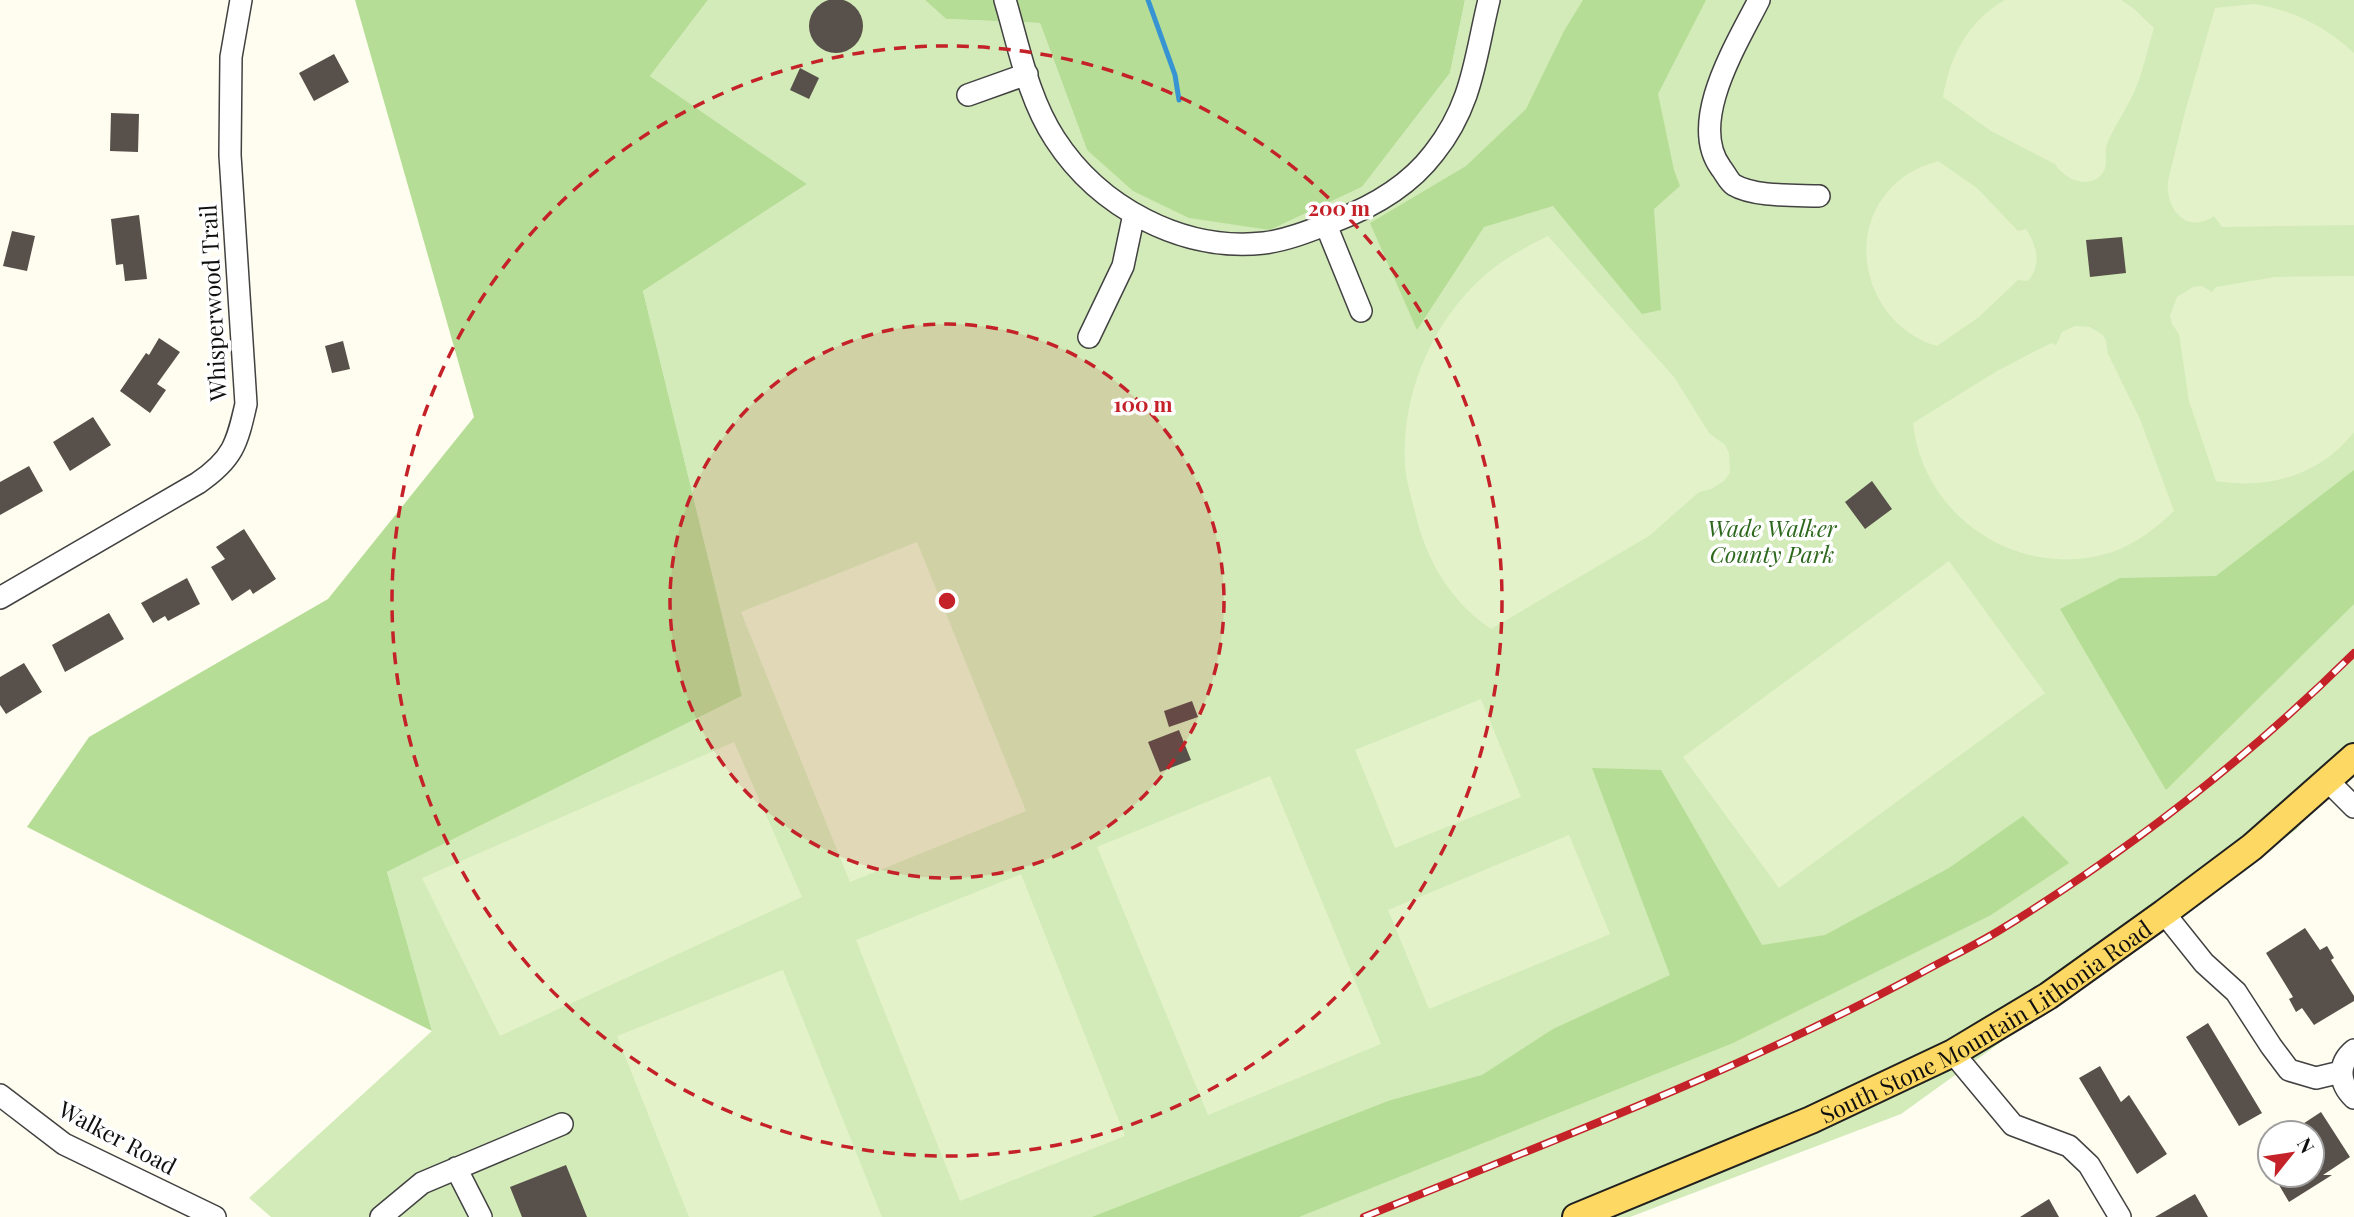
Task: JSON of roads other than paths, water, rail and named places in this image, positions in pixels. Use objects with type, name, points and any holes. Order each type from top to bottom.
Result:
[{"type":"main road","name":"South Stone Mountain Lithonia Road","points":[[1584,1215],[1811,1120],[1953,1053],[2048,996],[2164,913],[2252,846],[2354,757]]},
{"type":"street","name":"Whisperwood Trail","points":[[0,597],[198,483],[227,459],[238,438],[246,404],[230,155],[231,57],[241,0]]},
{"type":"street","points":[[1004,0],[1036,105],[1054,139],[1071,161],[1100,190],[1134,214],[1185,236],[1240,245],[1267,243],[1307,233],[1348,216],[1394,191],[1433,155],[1449,132],[1472,82],[1489,0]]},
{"type":"street","points":[[1759,0],[1728,63],[1709,114],[1713,157],[1733,185],[1759,192],[1819,196]]},
{"type":"street","points":[[968,95],[1027,74]]},
{"type":"street","points":[[1089,337],[1123,266],[1134,214]]},
{"type":"street","points":[[1326,225],[1361,311]]},
{"type":"street","points":[[2328,781],[2354,807]]},
{"type":"street","points":[[2164,913],[2204,963],[2236,992],[2289,1070],[2316,1078],[2341,1072]]},
{"type":"street","points":[[2354,1050],[2348,1055],[2341,1072],[2342,1082],[2354,1098]]},
{"type":"street","points":[[1953,1053],[2013,1125],[2069,1146],[2089,1165],[2120,1217]]},
{"type":"street","name":"Walker Road","points":[[0,1095],[64,1144],[215,1217]]},
{"type":"street","points":[[381,1217],[422,1183],[562,1124]]},
{"type":"street","points":[[456,1168],[481,1217]]},
{"type":"waterway","points":[[1148,0],[1175,75],[1179,100]]},
{"type":"railway","points":[[1364,1217],[1714,1073],[1852,1009],[1990,936],[2094,869],[2185,802],[2272,730],[2354,653]]},
{"type":"park label","name":"Wade Walker County Park","points":[[1772,540]]}]
